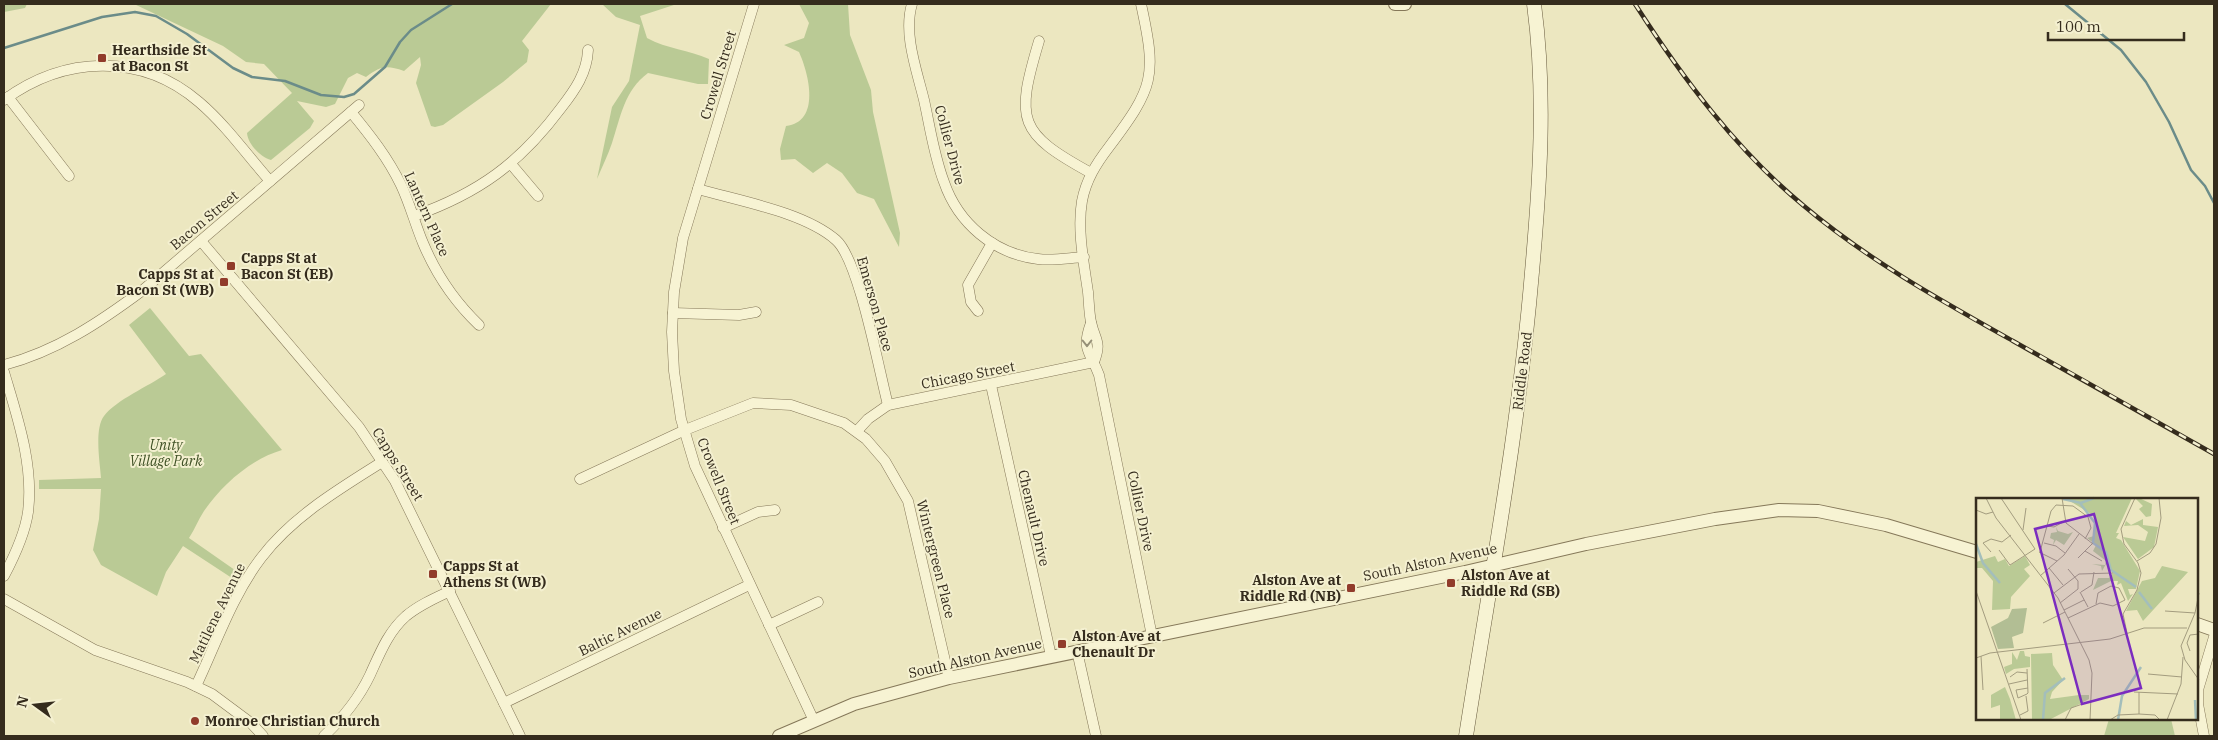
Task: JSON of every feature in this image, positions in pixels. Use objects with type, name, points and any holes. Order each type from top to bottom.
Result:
[{"type":"main road","name":"Riddle Road","points":[[1466,736],[1524,352],[1539,204],[1542,126],[1541,80],[1534,4]]},
{"type":"street","name":"Crowell Street","points":[[754,4],[698,189],[678,264],[673,313],[674,371],[685,430],[695,466],[814,721]]},
{"type":"street","name":"Collier Drive","points":[[912,4],[909,19],[912,45],[943,180],[956,208],[965,220],[992,243],[1006,250],[1038,259],[1084,257]]},
{"type":"street","name":"Collier Drive","points":[[1141,4],[1150,50],[1148,82],[1136,110],[1092,172],[1086,186],[1081,208],[1091,323],[1097,336],[1098,350],[1094,362],[1099,375],[1152,636]]},
{"type":"street","points":[[1395,4],[1405,4]]},
{"type":"street","points":[[1039,42],[1025,90],[1025,103],[1031,126],[1044,144],[1053,152],[1092,172]]},
{"type":"street","points":[[414,216],[462,197],[481,186],[511,164],[532,144],[570,96],[584,74],[588,62],[588,50]]},
{"type":"street","points":[[69,176],[6,98],[38,78],[68,68],[105,65],[152,74],[168,81],[198,101],[223,126],[270,182]]},
{"type":"street","name":"Bacon Street","points":[[4,365],[47,350],[91,328],[143,290],[359,105]]},
{"type":"street","name":"Lantern Place","points":[[351,112],[374,140],[396,175],[428,253],[445,284],[460,306],[479,325]]},
{"type":"street","points":[[511,164],[538,196]]},
{"type":"street","name":"Emerson Place","points":[[698,189],[808,222],[837,241],[851,264],[860,292],[888,406]]},
{"type":"street","name":"Capps Street","points":[[201,241],[359,427],[382,462],[412,514],[520,736]]},
{"type":"street","points":[[978,311],[971,302],[968,285],[992,243]]},
{"type":"street","points":[[673,313],[739,315],[756,312]]},
{"type":"street","name":"Chicago Street","points":[[857,431],[868,419],[888,406],[1094,362]]},
{"type":"street","points":[[4,372],[23,443],[28,470],[29,496],[26,524],[16,552],[4,576]]},
{"type":"street","name":"Chenault Drive","points":[[992,385],[1051,656]]},
{"type":"street","name":"Wintergreen Place","points":[[580,479],[685,430],[752,403],[763,402],[791,405],[844,423],[857,431],[885,461],[908,501],[949,678]]},
{"type":"street","name":"Matilene Avenue","points":[[196,686],[241,589],[267,550],[298,520],[382,462]]},
{"type":"street","points":[[723,528],[758,512],[775,510]]},
{"type":"street","name":"South Alston Avenue","points":[[779,736],[882,695],[949,678],[1586,544],[1715,519],[1790,510],[1838,514],[1903,530],[1976,552]]},
{"type":"street","name":"Baltic Avenue","points":[[504,703],[749,585]]},
{"type":"street","points":[[324,736],[341,719],[358,696],[387,638],[398,625],[411,612],[450,591]]},
{"type":"street","points":[[4,599],[95,650],[196,686],[230,706],[263,736]]},
{"type":"street","points":[[769,626],[818,602]]},
{"type":"street","points":[[2198,624],[2214,630]]},
{"type":"street","points":[[2204,736],[2198,704],[2198,690],[2214,637]]},
{"type":"street","points":[[1077,651],[1096,736]]},
{"type":"green space","points":[[4,4],[27,4],[25,8],[4,12]]},
{"type":"green space","points":[[134,4],[551,4],[522,41],[529,50],[527,62],[503,82],[443,125],[431,126],[416,83],[421,65],[420,57],[404,71],[388,67],[366,77],[357,73],[348,78],[335,104],[326,107],[297,101],[314,121],[310,128],[271,160],[255,150],[247,133],[292,93],[264,64],[246,62],[223,46]]},
{"type":"green space","points":[[602,4],[677,4],[640,16],[647,38],[662,45],[709,59],[708,84],[698,84],[648,73],[640,80],[624,105],[610,148],[597,179],[612,107],[629,81],[640,25],[616,17]]},
{"type":"green space","points":[[799,4],[848,4],[850,35],[871,90],[873,112],[900,233],[899,247],[874,199],[857,193],[842,173],[827,163],[813,173],[795,159],[781,160],[780,149],[786,126],[797,123],[804,116],[808,107],[809,84],[803,61],[799,52],[784,45],[804,38],[809,23]]},
{"type":"green space","name":"Unity Village Park","points":[[150,308],[189,356],[201,354],[282,450],[248,466],[228,483],[211,501],[189,538],[242,575],[238,582],[183,546],[166,572],[157,596],[101,565],[93,550],[99,519],[101,489],[39,489],[39,480],[101,478],[98,437],[104,416],[116,404],[166,374],[129,325]]},
{"type":"green space","points":[[2109,720],[2171,720],[2175,736],[2104,736]]},
{"type":"waterway","points":[[4,48],[102,17],[135,12],[156,16],[187,34],[233,68],[252,77],[285,81],[321,95],[344,97],[354,94],[385,67],[400,42],[411,30],[452,4]]},
{"type":"waterway","points":[[2065,4],[2121,50],[2146,82],[2169,122],[2191,170],[2205,186],[2214,203]]},
{"type":"railway","points":[[1635,4],[1691,85],[1733,137],[1779,184],[1828,226],[1879,262],[1932,295],[2214,454]]},
{"type":"place","name":"Hearthside St at Bacon St","points":[[102,58]]},
{"type":"place","name":"Capps St at Bacon St (EB)","points":[[231,266]]},
{"type":"place","name":"Capps St at Bacon St (WB)","points":[[224,282]]},
{"type":"place","name":"Capps St at Athens St (WB)","points":[[433,574]]},
{"type":"place","name":"Alston Ave at Riddle Rd (SB)","points":[[1451,583]]},
{"type":"place","name":"Alston Ave at Riddle Rd (NB)","points":[[1351,588]]},
{"type":"place","name":"Alston Ave at Chenault Dr","points":[[1062,644]]},
{"type":"place","name":"Monroe Christian Church","points":[[195,721]]}]
